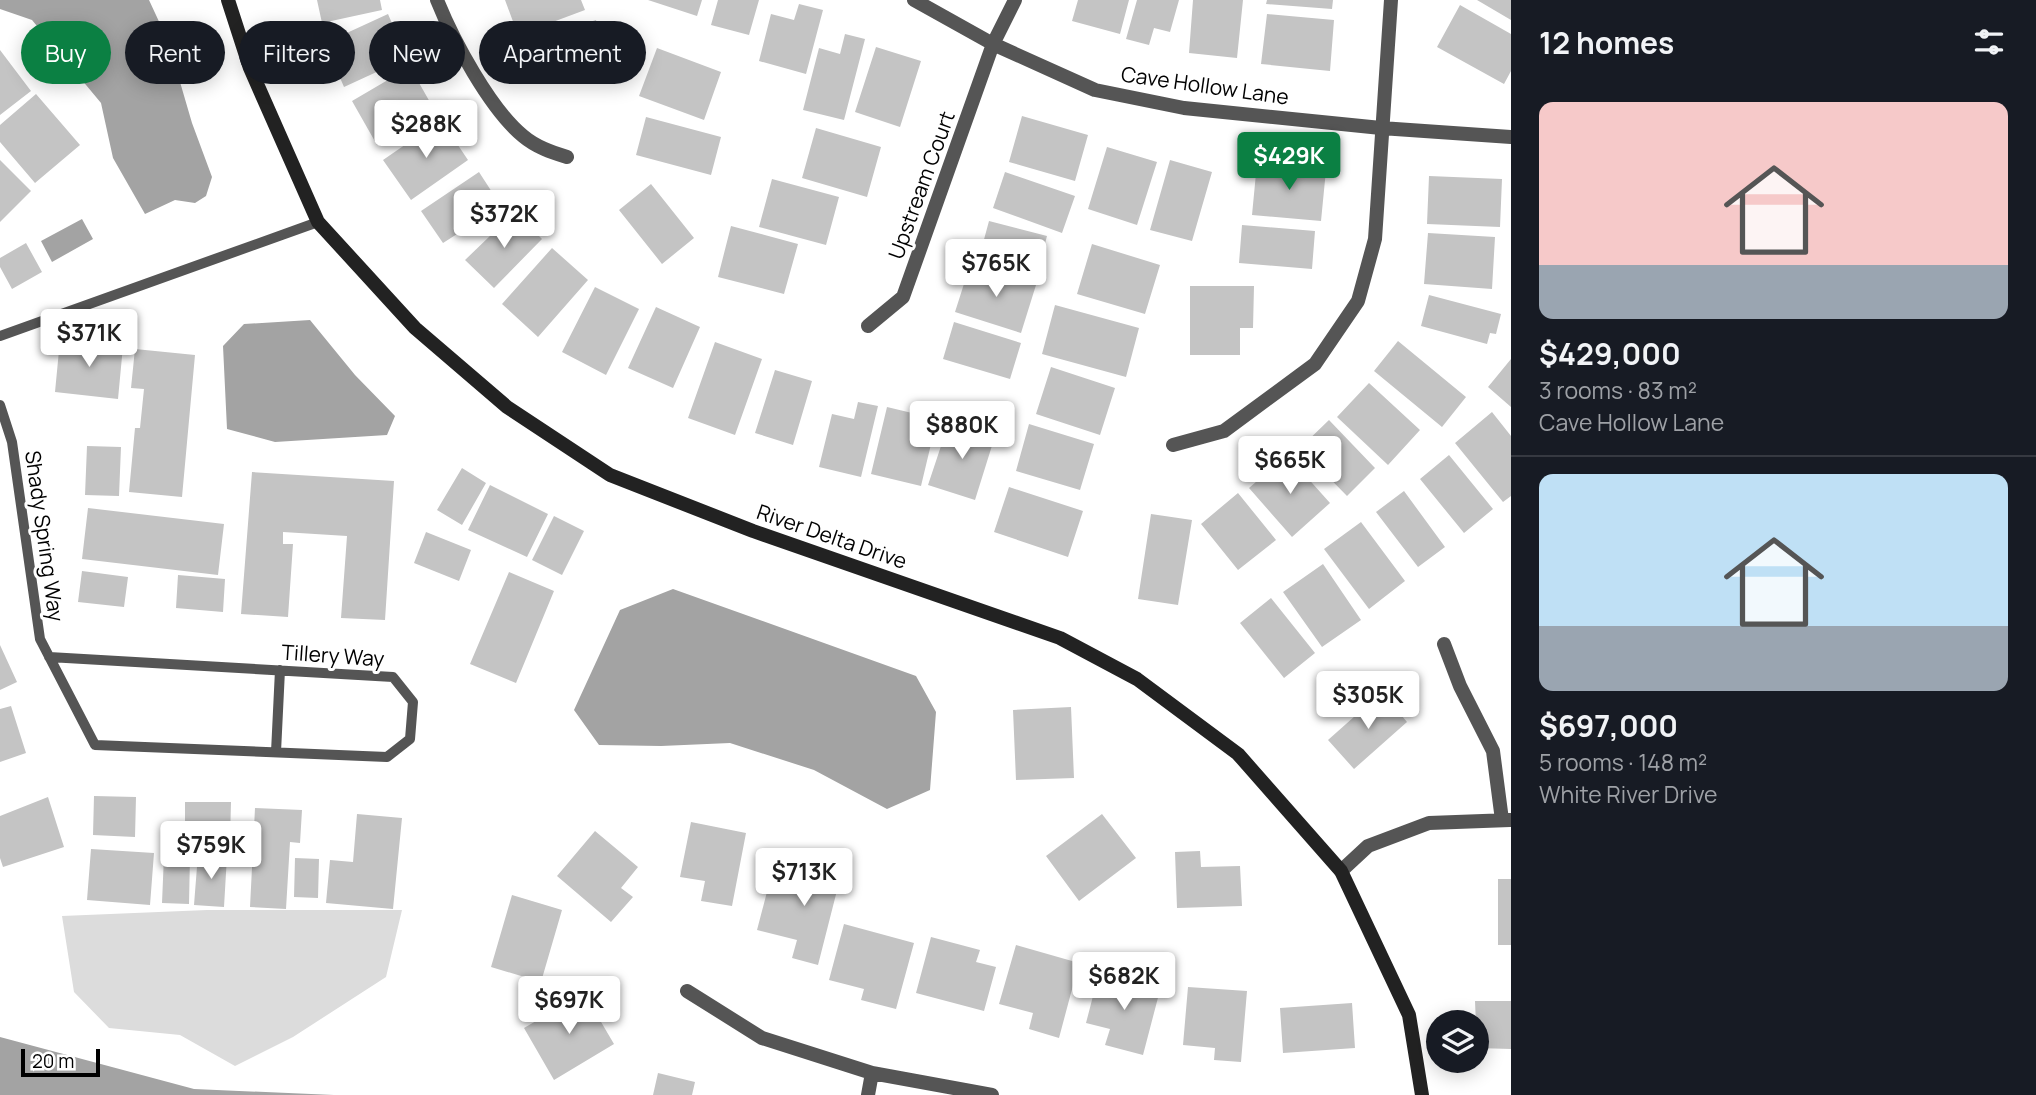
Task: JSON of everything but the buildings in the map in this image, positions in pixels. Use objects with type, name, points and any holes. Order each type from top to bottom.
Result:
[{"type":"street","name":"River Delta Drive","points":[[228,0],[250,68],[318,222],[415,328],[507,407],[610,475],[754,531],[1060,638],[1137,679],[1238,754],[1341,871],[1409,1016],[1422,1095]]},
{"type":"street","points":[[437,0],[472,67],[509,121],[523,136],[542,149],[566,157]]},
{"type":"street","name":"Cave Hollow Lane","points":[[914,0],[993,44],[1095,90],[1184,108],[1381,128],[1511,137]]},
{"type":"street","name":"Upstream Court","points":[[868,326],[903,297],[993,44],[1015,0]]},
{"type":"street","points":[[1173,445],[1224,431],[1315,364],[1358,301],[1375,239],[1391,0]]},
{"type":"street","points":[[1341,871],[1368,846],[1429,823],[1506,820],[1493,751],[1460,686],[1444,645]]},
{"type":"street","points":[[687,991],[762,1038],[872,1073],[992,1095]]},
{"type":"street","points":[[868,1095],[872,1073]]},
{"type":"lane","points":[[0,335],[318,222]]},
{"type":"lane","name":"Shady Spring Way","points":[[0,405],[12,442],[40,639],[95,745]]},
{"type":"lane","name":"Tillery Way","points":[[49,657],[393,677],[413,702],[410,739],[387,757],[95,745]]},
{"type":"lane","points":[[276,752],[279,670]]},
{"type":"shaded area","points":[[0,0],[149,0],[159,21],[125,21],[125,84],[181,84],[212,177],[206,196],[195,203],[175,200],[145,214],[113,158],[101,103],[85,84],[111,84],[111,21],[33,21],[0,9]]},
{"type":"shaded area","points":[[82,219],[93,239],[52,262],[41,241]]},
{"type":"shaded area","points":[[310,320],[355,375],[395,416],[387,435],[275,442],[227,429],[223,346],[244,324]]},
{"type":"shaded area","points":[[673,589],[916,676],[936,712],[930,790],[887,809],[814,770],[730,743],[599,745],[574,710],[620,610]]},
{"type":"shaded area","points":[[207,910],[402,910],[386,977],[293,1037],[235,1066],[180,1035],[109,1028],[74,992],[62,916]]},
{"type":"shaded area","points":[[0,1037],[194,1089],[334,1095],[0,1095]]}]
